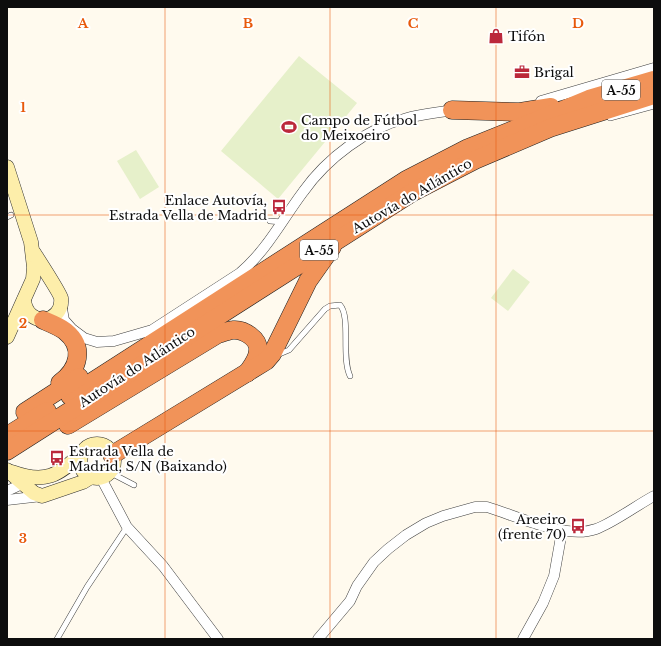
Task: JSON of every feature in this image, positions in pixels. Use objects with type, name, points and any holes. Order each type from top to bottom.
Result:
[{"type":"highway","name":"Autovía do Atlántico","points":[[7,436],[406,180],[468,148],[589,99],[654,80]]},
{"type":"highway","name":"Autovía do Atlántico","points":[[7,451],[412,192],[475,160],[550,128],[654,95]]},
{"type":"highway","points":[[452,110],[520,112],[589,99]]},
{"type":"highway","points":[[112,455],[257,368],[272,354],[308,281],[331,248],[363,222]]},
{"type":"highway","points":[[39,403],[50,390],[68,377],[75,366],[78,355],[76,344],[70,336],[64,331],[40,320]]},
{"type":"highway","points":[[7,423],[152,330]]},
{"type":"highway","points":[[7,467],[218,334],[234,330],[244,332],[256,343],[258,350],[255,362],[246,374]]},
{"type":"main road","points":[[7,167],[33,251],[53,285],[60,293],[61,303],[57,313],[53,317],[28,321],[8,335]]},
{"type":"main road","points":[[8,335],[33,279],[33,251]]},
{"type":"main road","points":[[40,320],[27,312],[26,294],[37,283],[43,282],[53,285]]},
{"type":"main road","points":[[7,467],[22,484],[34,493],[42,496],[100,476],[113,464],[112,455],[109,450],[100,445],[90,446],[64,470],[59,478],[49,483],[22,484]]},
{"type":"main road","points":[[82,453],[81,467],[86,475],[100,476]]},
{"type":"main road","points":[[7,467],[28,477],[50,477],[64,470]]},
{"type":"street","points":[[61,303],[64,320],[72,329],[84,338],[97,342],[114,341],[152,330],[240,273],[266,247],[303,191],[318,173],[355,142],[375,131],[406,118],[452,110],[472,107],[526,105],[654,68]]},
{"type":"street","points":[[100,476],[127,527],[163,566],[218,639]]},
{"type":"street","points":[[7,491],[22,484]]},
{"type":"street","points":[[7,500],[42,496]]},
{"type":"street","points":[[318,639],[350,601],[357,586],[374,562],[406,535],[426,524],[475,507],[487,507],[562,531],[578,533],[596,529],[654,496]]},
{"type":"street","points":[[523,639],[554,576],[562,531]]},
{"type":"lane","points":[[603,120],[654,106]]},
{"type":"lane","points":[[550,128],[588,122]]},
{"type":"lane","points":[[270,221],[283,222]]},
{"type":"lane","points":[[272,354],[279,355],[289,350],[325,309],[330,306],[340,305],[345,313],[345,364],[350,376]]},
{"type":"lane","points":[[100,476],[134,486]]},
{"type":"lane","points":[[58,639],[87,587],[127,527]]},
{"type":"green space","name":"Campo de Fútbol do Meixoeiro","points":[[299,56],[357,103],[278,199],[221,151]]},
{"type":"green space","points":[[136,150],[159,187],[140,199],[117,161]]},
{"type":"green space","points":[[513,269],[530,282],[508,311],[491,298]]},
{"type":"place","name":"Tifón","points":[[496,36]]},
{"type":"place","name":"Brigal","points":[[522,72]]},
{"type":"place","name":"Campo de Fútbol do Meixoeiro","points":[[289,127]]},
{"type":"place","name":"Enlace Autovía, Estrada Vella de Madrid","points":[[279,207]]},
{"type":"place","name":"Estrada Vella de Madrid, S/N (Baixando)","points":[[57,458]]},
{"type":"place","name":"Areeiro (frente 70)","points":[[578,526]]}]
